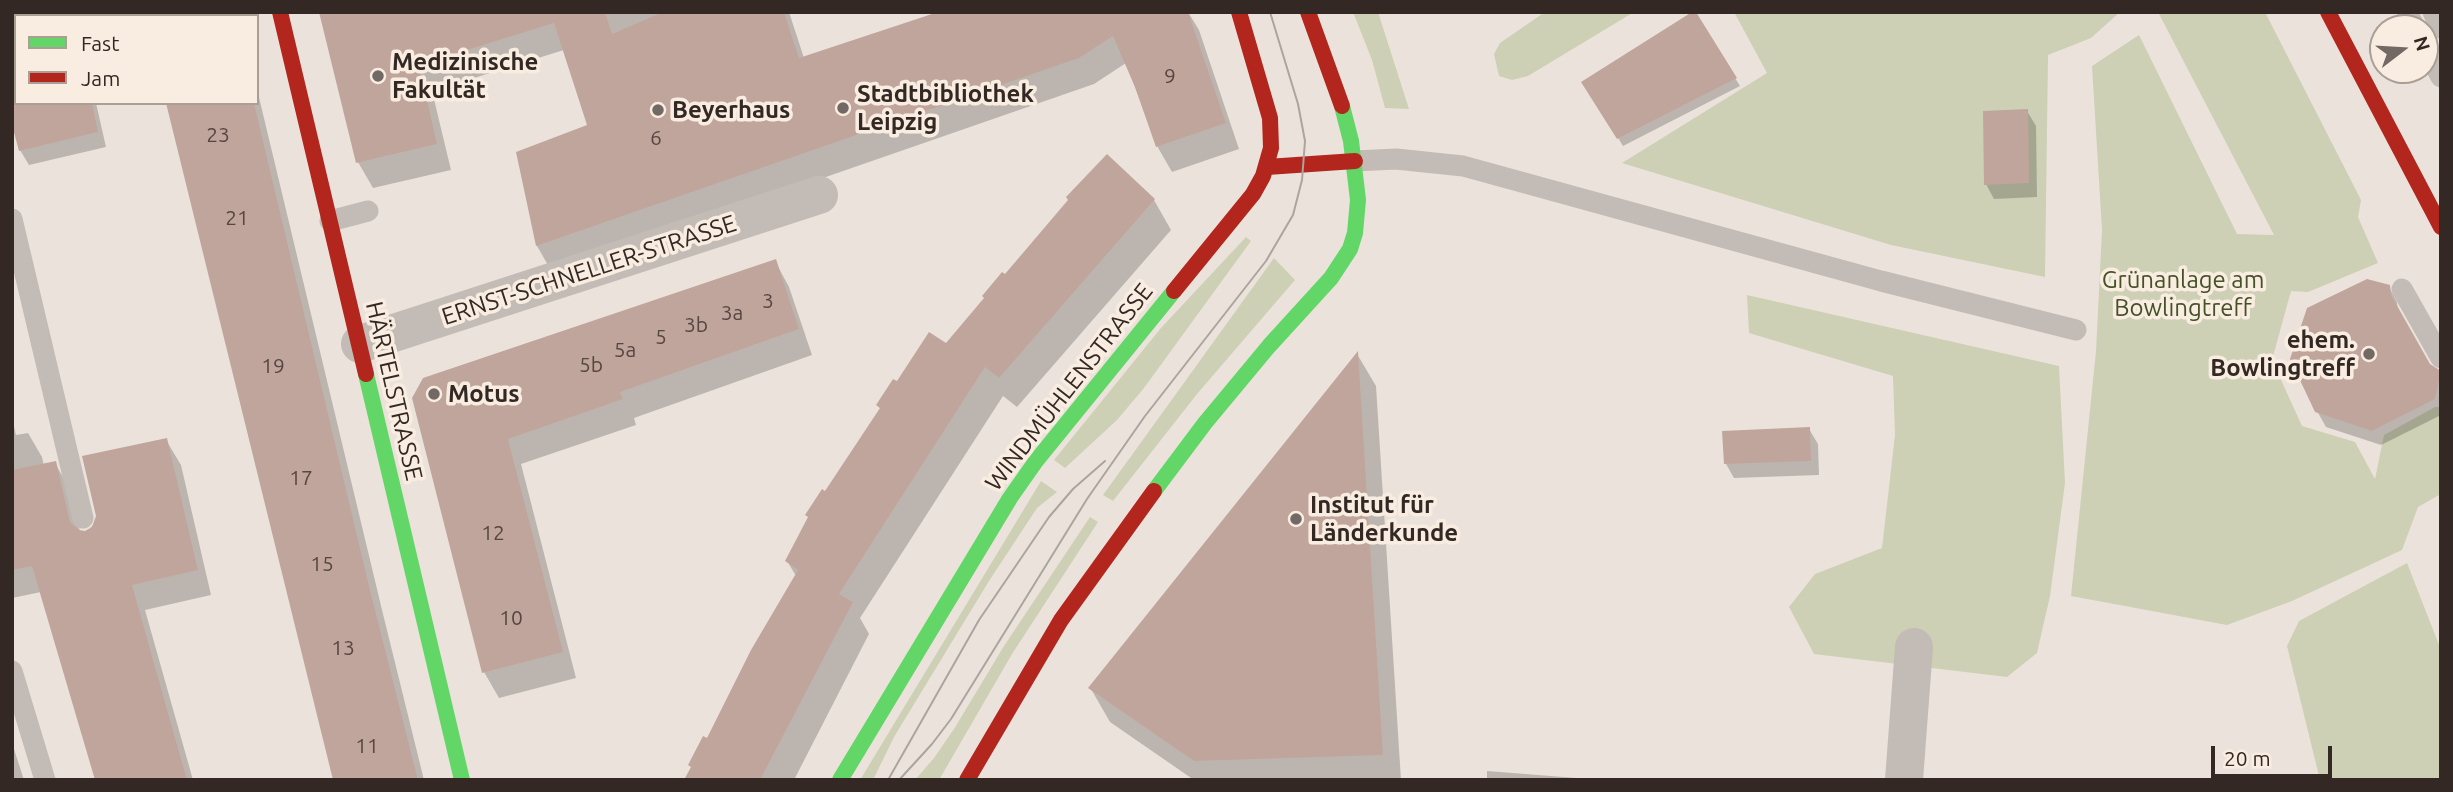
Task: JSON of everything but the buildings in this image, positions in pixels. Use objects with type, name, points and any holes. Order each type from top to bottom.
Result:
[{"type":"street","name":"HÄRTELSTRASSE","points":[[280,12],[463,780]]},
{"type":"street","points":[[967,780],[1061,620],[1092,575],[1222,401],[1339,267],[1354,239],[1357,200],[1355,162],[1339,94],[1308,12]]},
{"type":"street","points":[[2328,12],[2441,227]]},
{"type":"street","name":"WINDMÜHLENSTRASSE","points":[[840,780],[1029,470],[1252,194],[1267,167],[1271,148],[1270,118],[1239,14]]},
{"type":"street","points":[[1267,167],[1355,162]]},
{"type":"street","name":"ERNST-SCHNELLER-STRASSE","points":[[360,344],[819,195]]},
{"type":"street","points":[[1905,780],[1914,647]]},
{"type":"lane","points":[[2433,12],[2441,28]]},
{"type":"lane","points":[[1355,162],[1396,159],[1463,166],[1881,281],[2076,330]]},
{"type":"lane","points":[[330,221],[368,211]]},
{"type":"lane","points":[[12,219],[83,518]]},
{"type":"lane","points":[[2402,289],[2441,358]]},
{"type":"lane","points":[[12,671],[45,780]]},
{"type":"green space","points":[[1353,12],[1378,12],[1409,109],[1385,108],[1372,60]]},
{"type":"green space","points":[[1545,12],[1634,12],[1528,76],[1512,80],[1499,76],[1494,54],[1500,43]]},
{"type":"green space","points":[[1734,12],[2120,12],[2091,38],[2048,55],[2045,277],[1891,245],[1622,163],[1767,73]]},
{"type":"green space","name":"Grünanlage am Bowlingtreff","points":[[2158,12],[2265,12],[2361,200],[2358,217],[2378,263],[2308,292],[2291,291],[2272,360],[2302,426],[2355,442],[2375,479],[2384,435],[2435,407],[2441,407],[2441,494],[2418,507],[2402,550],[2292,601],[2227,625],[2071,596],[2096,351],[2102,230],[2092,66],[2139,35],[2237,234],[2274,235]]},
{"type":"green space","points":[[1246,237],[1251,241],[1144,388],[1117,420],[1065,468],[1054,460],[1161,328]]},
{"type":"green space","points":[[1274,258],[1295,280],[1197,394],[1113,501],[1103,495]]},
{"type":"green space","points":[[1747,295],[2059,366],[2065,483],[2050,596],[2037,653],[2007,677],[1814,654],[1789,607],[1815,574],[1882,548],[1895,435],[1893,376],[1749,333]]},
{"type":"green space","points":[[1041,481],[1057,492],[1037,508],[989,581],[894,737],[873,780],[860,780]]},
{"type":"green space","points":[[1090,517],[1098,522],[1012,654],[939,780],[915,780],[954,729],[1004,646]]},
{"type":"green space","points":[[2407,563],[2441,650],[2441,780],[2320,780],[2287,646],[2299,621]]},
{"type":"tram line","points":[[899,780],[951,719],[1087,499],[1145,416],[1266,261],[1293,215],[1302,180],[1305,141],[1298,104],[1270,12]]},
{"type":"tram line","points":[[888,780],[979,620],[1049,517],[1073,489],[1105,461]]},
{"type":"traffic: fast","points":[[1154,491],[1205,423],[1269,346],[1331,278],[1350,249],[1355,233],[1358,200],[1351,141],[1342,106]]},
{"type":"traffic: fast","points":[[840,780],[1010,498],[1036,461],[1174,291]]},
{"type":"traffic: fast","points":[[366,374],[462,780]]},
{"type":"traffic: jam","points":[[280,12],[366,374]]},
{"type":"traffic: jam","points":[[1174,291],[1253,194],[1263,176],[1271,148],[1270,118],[1239,12]]},
{"type":"traffic: jam","points":[[1308,12],[1342,106]]},
{"type":"traffic: jam","points":[[2328,12],[2441,227]]},
{"type":"traffic: jam","points":[[1267,167],[1355,161]]},
{"type":"traffic: jam","points":[[967,780],[1061,620],[1154,491]]},
{"type":"place","name":"Medizinische Fakultät","points":[[378,76]]},
{"type":"place","name":"Stadtbibliothek Leipzig","points":[[843,108]]},
{"type":"place","name":"Beyerhaus","points":[[658,110]]},
{"type":"place","name":"ehem. Bowlingtreff","points":[[2369,354]]},
{"type":"place","name":"Motus","points":[[434,394]]},
{"type":"place","name":"Institut für Länderkunde","points":[[1296,519]]}]
